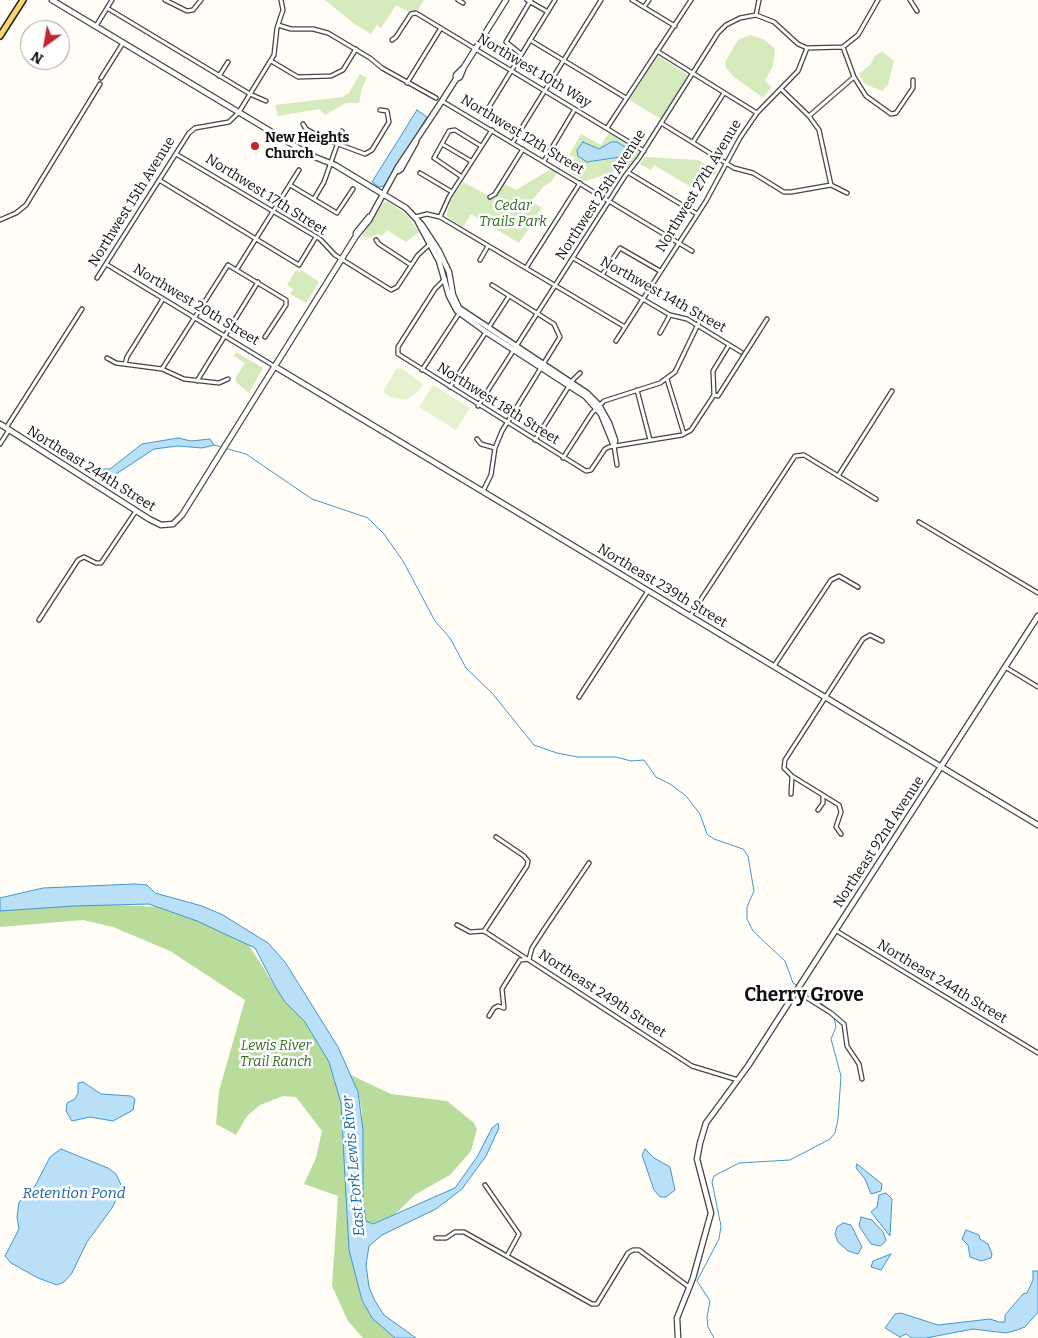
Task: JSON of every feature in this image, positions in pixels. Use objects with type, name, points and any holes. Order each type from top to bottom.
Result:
[{"type":"main road","points":[[0,36],[23,0]]},
{"type":"street","points":[[52,0],[310,155],[331,164],[403,205],[417,219],[447,267],[452,295],[460,311],[571,383],[598,407],[612,429],[618,465]]},
{"type":"street","points":[[96,26],[112,0]]},
{"type":"street","points":[[165,0],[188,11],[195,8],[201,0]]},
{"type":"street","points":[[239,112],[271,61],[277,46],[278,25],[283,10],[281,0]]},
{"type":"street","points":[[458,0],[463,3]]},
{"type":"street","points":[[274,366],[342,259],[365,218],[369,217],[406,161],[456,78],[456,75],[464,66],[506,0]]},
{"type":"street","points":[[489,107],[555,0]]},
{"type":"street","points":[[513,142],[601,0]]},
{"type":"street","points":[[632,0],[675,26]]},
{"type":"street","points":[[644,7],[649,0]]},
{"type":"street","points":[[607,128],[691,0]]},
{"type":"street","points":[[759,0],[756,16],[774,22],[798,44],[807,48],[843,47],[858,35],[878,0]]},
{"type":"street","points":[[910,0],[917,11]]},
{"type":"street","points":[[522,54],[507,45],[506,42],[530,1],[548,12]]},
{"type":"street","points":[[107,8],[219,76],[266,101]]},
{"type":"street","name":"Northwest 10th Way","points":[[392,40],[412,13],[441,28],[644,151]]},
{"type":"street","name":"Northwest 25th Avenue","points":[[478,406],[628,172],[644,151],[726,25],[740,18],[756,16]]},
{"type":"street","points":[[278,25],[291,29],[322,31],[356,49],[407,83],[436,98]]},
{"type":"street","points":[[407,83],[441,28]]},
{"type":"street","points":[[530,40],[626,98]]},
{"type":"street","points":[[101,78],[124,43]]},
{"type":"street","points":[[843,47],[854,77],[870,101],[895,114],[912,88],[913,80]]},
{"type":"street","name":"Northwest 27th Avenue","points":[[616,341],[697,214],[725,162],[757,113],[800,68],[807,48]]},
{"type":"street","points":[[271,61],[291,74],[302,78],[337,74],[344,68],[356,49]]},
{"type":"street","points":[[657,52],[757,113]]},
{"type":"street","points":[[219,76],[228,62]]},
{"type":"street","points":[[809,116],[854,77]]},
{"type":"street","points":[[0,220],[16,213],[26,204],[100,84]]},
{"type":"street","points":[[781,89],[809,116],[818,130],[831,185]]},
{"type":"street","points":[[693,142],[724,93]]},
{"type":"street","name":"Northwest 12th Street","points":[[442,101],[692,251]]},
{"type":"street","points":[[544,161],[575,109]]},
{"type":"street","points":[[303,124],[306,129],[322,138],[366,154],[372,150],[389,122],[387,112],[380,110]]},
{"type":"street","name":"Northwest 15th Avenue","points":[[97,278],[186,137],[195,128],[228,122],[239,112]]},
{"type":"street","points":[[661,123],[725,162],[787,192],[831,185],[847,193]]},
{"type":"street","points":[[462,176],[434,159],[442,144],[452,129],[481,146]]},
{"type":"street","points":[[314,200],[324,182],[342,130]]},
{"type":"street","points":[[440,217],[452,192],[492,130]]},
{"type":"street","points":[[442,144],[471,161]]},
{"type":"street","points":[[490,197],[495,194],[523,149]]},
{"type":"street","name":"Northwest 17th Street","points":[[176,154],[316,237],[342,259],[393,290],[412,265]]},
{"type":"street","points":[[237,269],[299,170]]},
{"type":"street","points":[[628,172],[697,214]]},
{"type":"street","points":[[420,173],[452,192]]},
{"type":"street","points":[[160,180],[299,265],[316,237]]},
{"type":"street","points":[[526,268],[580,183]]},
{"type":"street","points":[[290,185],[338,213],[353,188]]},
{"type":"street","points":[[417,219],[427,214],[440,217],[624,327]]},
{"type":"street","points":[[376,240],[379,244],[412,265],[421,251],[431,243]]},
{"type":"street","points":[[480,260],[488,246]]},
{"type":"street","points":[[602,275],[617,249],[622,248],[660,271]]},
{"type":"street","name":"Northwest 14th Street","points":[[573,258],[670,315],[687,319],[741,352]]},
{"type":"street","name":"Northwest 20th Street","points":[[106,264],[274,366]]},
{"type":"street","points":[[162,369],[228,265],[286,301],[265,337]]},
{"type":"street","name":"Northwest 18th Street","points":[[448,279],[435,289],[398,347],[397,352],[478,406],[589,472],[605,449],[614,446]]},
{"type":"street","points":[[197,381],[258,282]]},
{"type":"street","points":[[482,492],[491,475],[495,448],[506,423],[559,342],[559,333],[554,324],[492,285]]},
{"type":"street","points":[[450,387],[509,296]]},
{"type":"street","points":[[125,364],[127,357],[163,299]]},
{"type":"street","points":[[0,444],[82,309]]},
{"type":"street","points":[[422,370],[460,311]]},
{"type":"street","points":[[660,334],[670,315]]},
{"type":"street","points":[[563,458],[598,407],[611,397],[667,379],[676,370],[682,354],[699,326],[702,316]]},
{"type":"street","points":[[714,395],[718,396],[767,319]]},
{"type":"street","points":[[614,446],[689,432],[714,395],[714,371],[729,345]]},
{"type":"street","points":[[107,358],[125,364],[162,369],[182,379],[219,383],[228,379]]},
{"type":"street","name":"Northeast 239th Street","points":[[274,366],[1038,824]]},
{"type":"street","name":"Northeast 244th Street","points":[[0,424],[136,511],[161,525],[173,524],[182,515],[274,366]]},
{"type":"street","points":[[535,440],[571,383],[580,373]]},
{"type":"street","points":[[667,379],[684,434]]},
{"type":"street","points":[[637,390],[650,440]]},
{"type":"street","points":[[838,476],[892,391]]},
{"type":"street","points":[[477,439],[481,444],[495,448]]},
{"type":"street","points":[[690,616],[792,458],[798,454],[804,455],[876,499]]},
{"type":"street","points":[[39,620],[79,559],[84,556],[98,564],[102,562],[136,511]]},
{"type":"street","points":[[919,522],[1038,593]]},
{"type":"street","points":[[774,666],[831,580],[839,576],[858,587]]},
{"type":"street","points":[[579,697],[648,591]]},
{"type":"street","name":"Northeast 92nd Avenue","points":[[678,1338],[677,1318],[689,1287],[710,1213],[708,1197],[698,1165],[700,1142],[712,1113],[738,1080],[1038,616]]},
{"type":"street","points":[[841,834],[836,827],[840,808],[837,803],[792,776],[784,768],[785,760],[863,639],[870,636],[882,641]]},
{"type":"street","points":[[1005,667],[1038,687]]},
{"type":"street","points":[[791,794],[792,776]]},
{"type":"street","points":[[818,810],[825,800],[823,796]]},
{"type":"street","points":[[484,931],[527,866],[528,861],[524,856],[496,837]]},
{"type":"street","points":[[490,1016],[494,1008],[498,1006],[504,1008],[502,989],[520,960],[529,960],[536,942],[589,863]]},
{"type":"street","name":"Northeast 249th Street","points":[[457,925],[470,932],[484,931],[692,1066],[738,1080]]},
{"type":"street","name":"Northeast 244th Street","points":[[835,930],[1038,1053]]},
{"type":"street","points":[[796,991],[831,1013],[844,1024],[847,1046],[859,1064],[862,1079]]},
{"type":"street","points":[[485,1185],[519,1234],[507,1256]]},
{"type":"street","points":[[436,1238],[446,1238],[460,1231],[587,1303],[597,1304],[628,1253],[633,1250],[639,1250],[689,1287]]},
{"type":"green space","points":[[325,0],[424,0],[418,10],[409,12],[396,5],[381,28],[377,25],[371,34],[353,23]]},
{"type":"green space","points":[[751,35],[765,40],[775,49],[773,66],[765,80],[771,87],[763,98],[733,76],[726,68],[725,62],[738,40]]},
{"type":"green space","points":[[882,51],[894,61],[888,85],[882,91],[865,84],[859,74]]},
{"type":"green space","points":[[658,56],[688,75],[661,119],[629,100]]},
{"type":"green space","points":[[360,74],[367,78],[362,88],[359,103],[346,103],[325,115],[319,109],[278,116],[275,105],[342,97],[349,93]]},
{"type":"green space","points":[[609,133],[640,152],[628,168],[585,181],[568,171],[575,158],[569,155],[581,134],[601,145]]},
{"type":"green space","points":[[645,157],[698,160],[717,171],[715,175],[704,168],[694,189],[654,165],[651,170],[640,164]]},
{"type":"green space","name":"Cedar Trails Park","points":[[551,169],[557,173],[552,181],[544,186],[531,201],[542,208],[519,243],[471,214],[463,227],[446,216],[451,200],[463,182],[493,198],[505,184],[516,190]]},
{"type":"green space","points":[[384,202],[388,202],[407,215],[419,232],[406,242],[387,230],[382,236],[377,234],[369,238],[362,236]]},
{"type":"green space","points":[[296,270],[299,272],[301,270],[319,282],[306,303],[290,294],[293,289],[287,285]]},
{"type":"green space","points":[[236,352],[263,368],[249,393],[236,382],[236,377],[245,363],[234,356]]},
{"type":"green space","points":[[401,368],[423,384],[419,391],[406,400],[390,397],[383,392],[396,369]]},
{"type":"green space","points":[[433,385],[470,408],[456,430],[419,407]]},
{"type":"green space","name":"Lewis River Trail Ranch","points":[[93,904],[162,907],[208,923],[248,944],[285,1002],[305,1022],[329,1062],[341,1103],[370,1300],[401,1338],[363,1338],[348,1321],[332,1286],[338,1196],[304,1184],[316,1158],[322,1131],[296,1097],[283,1096],[260,1105],[247,1116],[236,1135],[216,1124],[219,1091],[245,1000],[170,951],[113,927],[83,920],[0,927],[0,911]]},
{"type":"green space","points":[[351,1075],[391,1094],[447,1101],[474,1123],[477,1129],[471,1151],[450,1175],[416,1194],[395,1214],[373,1224],[366,1221],[363,1201],[362,1111],[358,1092]]},
{"type":"water","points":[[417,110],[427,117],[384,186],[379,187],[372,182]]},
{"type":"water","points":[[583,142],[599,149],[611,142],[617,142],[633,152],[633,155],[587,162],[578,156],[577,150]]},
{"type":"water","points":[[178,438],[191,441],[210,439],[214,445],[202,448],[178,446],[154,449],[113,476],[105,477],[90,473],[89,470],[92,469],[110,469],[142,444]]},
{"type":"water","name":"East Fork Lewis River","points":[[147,885],[155,893],[202,906],[223,915],[268,943],[285,962],[338,1047],[358,1092],[363,1130],[363,1201],[366,1221],[373,1224],[455,1188],[477,1157],[492,1128],[498,1123],[499,1128],[486,1156],[462,1189],[436,1209],[382,1235],[369,1246],[366,1265],[369,1287],[375,1301],[384,1315],[416,1338],[395,1338],[372,1318],[362,1300],[349,1250],[341,1103],[329,1062],[305,1022],[285,1002],[255,948],[197,921],[149,904],[74,906],[0,911],[0,898],[43,888]]},
{"type":"water","points":[[83,1082],[101,1094],[131,1096],[135,1099],[133,1110],[113,1121],[90,1117],[72,1121],[66,1111],[67,1103],[75,1099],[78,1093],[78,1083]]},
{"type":"water","name":"Retention Pond","points":[[61,1149],[108,1168],[116,1174],[122,1187],[112,1208],[87,1242],[72,1273],[64,1282],[57,1285],[38,1278],[11,1263],[5,1256],[19,1229],[17,1217],[19,1202],[35,1186],[50,1157]]},
{"type":"water","points":[[645,1149],[654,1158],[670,1167],[675,1190],[666,1197],[660,1197],[654,1190],[642,1155]]},
{"type":"water","points":[[857,1164],[882,1184],[881,1191],[871,1194],[865,1179],[856,1168]]},
{"type":"water","points":[[886,1193],[892,1199],[890,1236],[871,1212],[877,1207],[879,1195]]},
{"type":"water","points":[[861,1217],[872,1220],[883,1232],[886,1240],[884,1243],[880,1246],[871,1244],[859,1226]]},
{"type":"water","points":[[843,1223],[851,1225],[862,1247],[858,1254],[848,1251],[838,1242],[835,1234],[837,1227]]},
{"type":"water","points":[[966,1230],[979,1235],[980,1239],[988,1244],[992,1254],[991,1258],[981,1261],[970,1257],[968,1245],[962,1239]]},
{"type":"water","points":[[891,1254],[881,1270],[871,1267],[873,1261]]},
{"type":"water","points":[[1033,1271],[1038,1271],[1038,1312],[1025,1327],[1006,1333],[973,1329],[926,1338],[912,1338],[906,1334],[900,1337],[885,1328],[895,1314],[901,1313],[938,1325],[990,1319],[1005,1322],[1005,1315],[1023,1294],[1027,1293],[1033,1280]]},
{"type":"waterway","points":[[214,445],[246,454],[312,499],[368,518],[384,534],[403,561],[435,621],[450,638],[466,668],[492,693],[534,745],[557,753],[578,757],[616,757],[631,761],[644,760],[656,777],[670,784],[686,796],[700,814],[707,834],[714,839],[743,849],[748,856],[754,891],[747,907],[747,919],[753,931],[785,961],[793,983],[798,986]]},
{"type":"waterway","points":[[801,988],[834,1013]]},
{"type":"waterway","points":[[714,1338],[708,1327],[707,1317],[710,1301],[697,1281],[719,1239],[721,1226],[712,1182],[714,1176],[739,1163],[790,1160],[830,1139],[835,1133],[838,1119],[841,1076],[831,1039],[836,1027],[834,1017]]},
{"type":"place","name":"New Heights Church","points":[[255,146]]},
{"type":"district","name":"Cherry Grove","points":[[804,996]]}]
